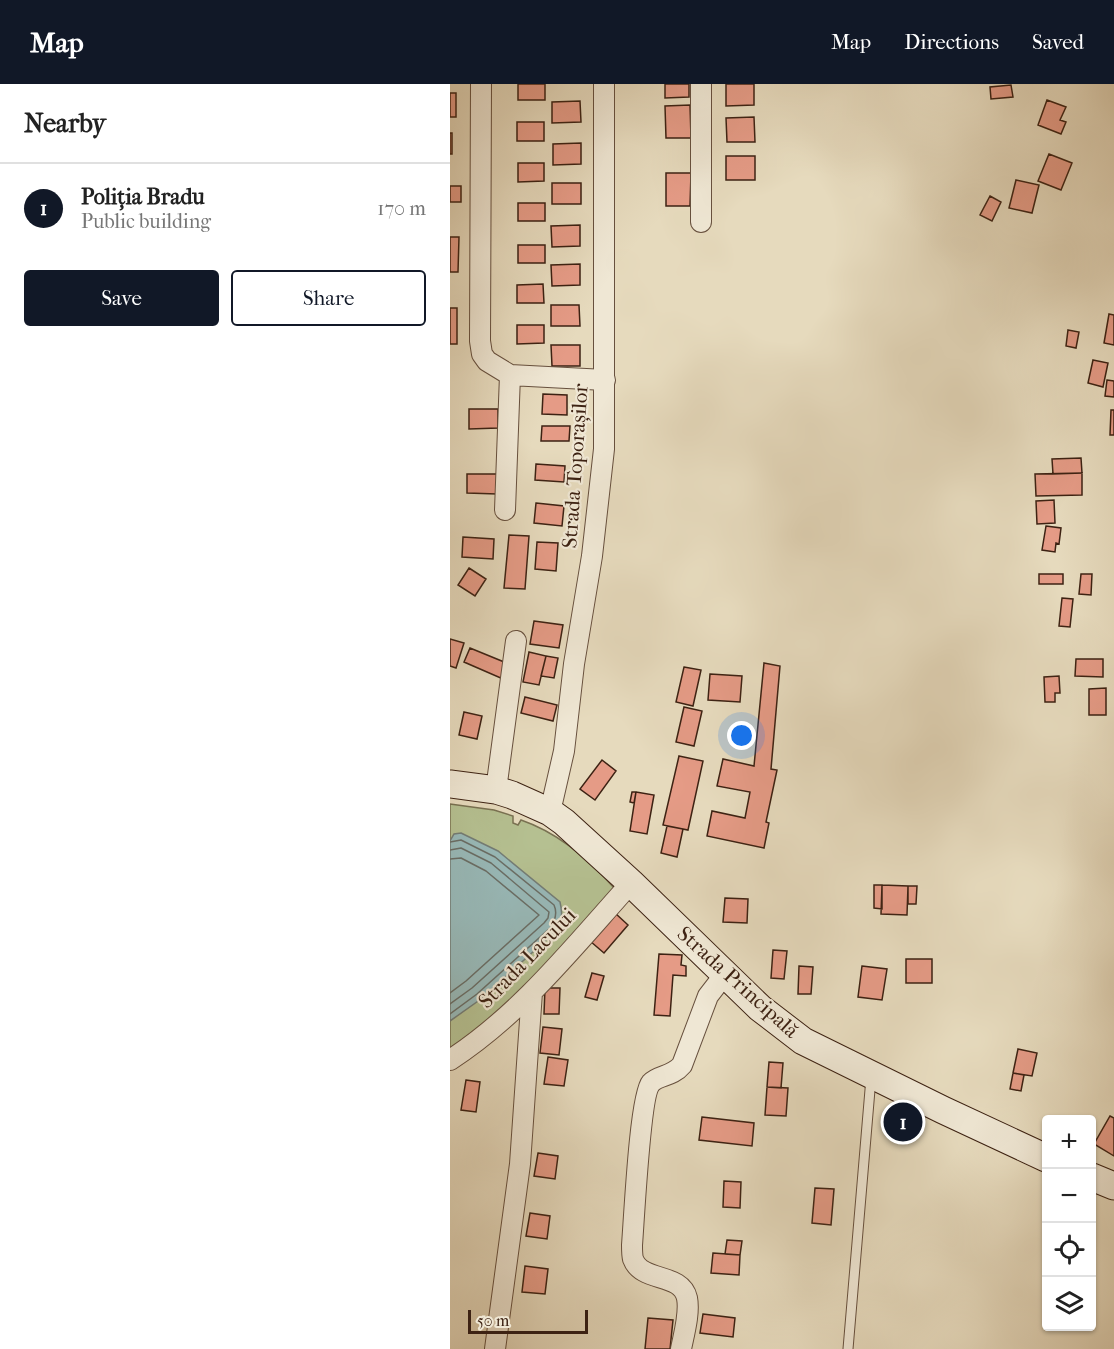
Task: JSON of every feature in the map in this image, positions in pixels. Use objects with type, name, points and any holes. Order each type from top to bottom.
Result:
[{"type":"main road","name":"Strada Principală","points":[[450,784],[496,790],[550,812],[575,830],[760,1008],[789,1031],[820,1050],[872,1076],[1042,1156]]},
{"type":"main road","points":[[1096,1179],[1114,1186]]},
{"type":"street","points":[[481,84],[480,341],[482,354],[487,361],[510,375],[605,380]]},
{"type":"street","name":"Strada Toporașilor","points":[[550,812],[564,751],[575,653],[592,556],[604,449],[604,84]]},
{"type":"street","points":[[702,84],[702,222]]},
{"type":"street","points":[[505,510],[510,375]]},
{"type":"street","points":[[496,790],[516,641]]},
{"type":"street","name":"Strada Lacului","points":[[450,1060],[502,1020],[532,992],[631,883]]},
{"type":"street","points":[[681,1349],[688,1300],[684,1290],[674,1282],[648,1273],[640,1268],[633,1259],[632,1245],[643,1113],[646,1090],[651,1083],[675,1073],[682,1065],[708,996],[725,974]]},
{"type":"street","points":[[495,1349],[520,1164],[532,992]]},
{"type":"lane","points":[[848,1349],[872,1076]]},
{"type":"green space","points":[[450,804],[494,810],[513,816],[513,823],[518,825],[521,820],[535,825],[584,857],[615,889],[516,997],[450,1051]]},
{"type":"water","points":[[461,833],[498,851],[560,902],[562,914],[555,932],[481,999],[450,1021],[450,841],[454,834]]},
{"type":"building","points":[[518,84],[545,84],[545,100],[518,100]]},
{"type":"building","points":[[665,84],[689,84],[689,97],[665,98]]},
{"type":"building","points":[[726,84],[754,84],[754,105],[726,106]]},
{"type":"building","points":[[1011,85],[1013,97],[991,99],[990,87]]},
{"type":"building","points":[[450,93],[456,93],[456,117],[450,117]]},
{"type":"building","points":[[1047,100],[1066,107],[1060,120],[1066,122],[1061,134],[1038,125]]},
{"type":"building","points":[[580,101],[581,122],[552,123],[552,102]]},
{"type":"building","points":[[690,105],[691,138],[666,138],[665,106]]},
{"type":"building","points":[[754,117],[755,142],[727,142],[726,118]]},
{"type":"building","points":[[517,122],[544,122],[544,141],[517,141]]},
{"type":"building","points":[[450,133],[452,133],[452,154],[450,154]]},
{"type":"building","points":[[581,143],[581,164],[553,165],[553,144]]},
{"type":"building","points":[[1049,154],[1072,163],[1061,190],[1038,181]]},
{"type":"building","points":[[726,156],[755,156],[755,180],[726,180]]},
{"type":"building","points":[[518,163],[544,163],[544,181],[518,182]]},
{"type":"building","points":[[666,173],[691,173],[690,206],[666,206]]},
{"type":"building","points":[[1016,180],[1039,185],[1032,213],[1009,208]]},
{"type":"building","points":[[552,183],[581,183],[581,204],[552,204]]},
{"type":"building","points":[[450,186],[461,186],[461,202],[450,202]]},
{"type":"building","points":[[990,196],[1001,202],[992,221],[980,215]]},
{"type":"building","points":[[518,203],[545,203],[545,221],[518,221]]},
{"type":"building","points":[[580,225],[580,246],[552,247],[551,226]]},
{"type":"building","points":[[450,237],[459,237],[458,272],[450,272]]},
{"type":"building","points":[[518,245],[545,245],[545,263],[518,263]]},
{"type":"building","points":[[580,264],[580,285],[552,286],[551,265]]},
{"type":"building","points":[[543,284],[544,303],[517,303],[517,285]]},
{"type":"building","points":[[551,305],[579,305],[580,326],[551,326]]},
{"type":"building","points":[[450,308],[457,308],[457,344],[450,344]]},
{"type":"building","points":[[1109,314],[1114,315],[1114,345],[1104,343]]},
{"type":"building","points":[[517,325],[544,325],[544,343],[517,344]]},
{"type":"building","points":[[1068,330],[1079,332],[1076,348],[1066,346]]},
{"type":"building","points":[[551,345],[580,345],[580,366],[552,366]]},
{"type":"building","points":[[1093,360],[1108,363],[1103,387],[1088,383]]},
{"type":"building","points":[[1107,380],[1114,381],[1114,397],[1105,396]]},
{"type":"building","points":[[543,394],[567,395],[567,415],[542,414]]},
{"type":"building","points":[[469,409],[498,409],[498,428],[469,429]]},
{"type":"building","points":[[1111,410],[1114,410],[1114,435],[1110,435]]},
{"type":"building","points":[[542,426],[570,426],[569,441],[541,441]]},
{"type":"building","points":[[1081,458],[1082,473],[1053,474],[1052,459]]},
{"type":"building","points":[[536,464],[565,466],[564,482],[535,480]]},
{"type":"building","points":[[1082,473],[1082,495],[1036,496],[1035,474]]},
{"type":"building","points":[[467,474],[497,474],[497,494],[467,493]]},
{"type":"building","points":[[1054,500],[1055,523],[1037,524],[1036,501]]},
{"type":"building","points":[[536,503],[564,506],[562,526],[534,523]]},
{"type":"building","points":[[1046,526],[1061,528],[1059,544],[1056,543],[1055,552],[1042,550]]},
{"type":"building","points":[[509,535],[529,536],[525,589],[504,588]]},
{"type":"building","points":[[463,537],[494,539],[493,559],[462,557]]},
{"type":"building","points":[[537,542],[558,543],[556,571],[535,569]]},
{"type":"building","points":[[469,568],[486,579],[475,596],[458,585]]},
{"type":"building","points":[[1039,574],[1063,574],[1063,584],[1039,584]]},
{"type":"building","points":[[1081,574],[1092,574],[1091,595],[1079,594]]},
{"type":"building","points":[[1062,598],[1073,599],[1070,627],[1059,626]]},
{"type":"building","points":[[534,621],[563,625],[559,648],[530,644]]},
{"type":"building","points":[[450,639],[464,643],[456,668],[450,666]]},
{"type":"building","points":[[470,648],[509,664],[503,679],[464,662]]},
{"type":"building","points":[[529,652],[546,656],[539,685],[523,682]]},
{"type":"building","points":[[546,656],[558,658],[554,678],[541,676]]},
{"type":"building","points":[[1076,659],[1103,659],[1103,677],[1075,676]]},
{"type":"building","points":[[764,663],[780,666],[771,769],[777,770],[766,822],[769,823],[764,848],[707,836],[712,811],[745,818],[750,792],[717,786],[723,759],[754,766]]},
{"type":"building","points":[[684,667],[701,670],[693,706],[676,702]]},
{"type":"building","points":[[710,674],[742,676],[740,702],[708,700]]},
{"type":"building","points":[[1059,676],[1060,693],[1055,693],[1055,702],[1045,702],[1044,677]]},
{"type":"building","points":[[1106,688],[1106,715],[1089,715],[1089,689]]},
{"type":"building","points":[[525,697],[557,705],[553,721],[521,713]]},
{"type":"building","points":[[684,707],[702,711],[694,746],[676,742]]},
{"type":"building","points":[[464,712],[482,716],[477,739],[459,735]]},
{"type":"building","points":[[679,756],[703,761],[688,830],[663,825]]},
{"type":"building","points":[[602,760],[616,771],[595,800],[580,789]]},
{"type":"building","points":[[632,792],[636,792],[634,803],[630,802]]},
{"type":"building","points":[[636,792],[654,795],[647,834],[630,831]]},
{"type":"building","points":[[667,826],[683,829],[677,857],[661,853]]},
{"type":"building","points":[[874,885],[882,885],[882,909],[874,908]]},
{"type":"building","points":[[882,885],[908,886],[907,915],[881,914]]},
{"type":"building","points":[[908,886],[917,886],[916,904],[908,904]]},
{"type":"building","points":[[725,898],[748,899],[747,923],[723,922]]},
{"type":"building","points":[[615,913],[628,925],[604,953],[590,941]]},
{"type":"building","points":[[773,950],[787,951],[784,979],[771,978]]},
{"type":"building","points":[[659,954],[682,955],[681,965],[686,966],[686,976],[673,975],[670,1016],[654,1015]]},
{"type":"building","points":[[906,959],[932,959],[932,983],[906,983]]},
{"type":"building","points":[[799,966],[813,967],[811,994],[798,994]]},
{"type":"building","points":[[862,966],[887,969],[882,1000],[858,997]]},
{"type":"building","points":[[592,973],[604,976],[597,1000],[585,997]]},
{"type":"building","points":[[545,988],[560,988],[559,1014],[544,1014]]},
{"type":"building","points":[[543,1027],[562,1029],[559,1055],[540,1053]]},
{"type":"building","points":[[1018,1049],[1037,1053],[1032,1076],[1013,1073]]},
{"type":"building","points":[[548,1057],[568,1060],[564,1086],[544,1084]]},
{"type":"building","points":[[769,1062],[783,1063],[781,1088],[767,1087]]},
{"type":"building","points":[[1013,1073],[1024,1075],[1021,1091],[1010,1089]]},
{"type":"building","points":[[466,1080],[480,1082],[476,1112],[461,1110]]},
{"type":"building","points":[[767,1087],[788,1088],[786,1116],[765,1115]]},
{"type":"building","points":[[1110,1116],[1114,1118],[1114,1156],[1096,1145],[1096,1140]]},
{"type":"building","points":[[702,1117],[754,1123],[752,1146],[699,1140]]},
{"type":"building","points":[[538,1153],[558,1156],[555,1179],[534,1176]]},
{"type":"building","points":[[724,1181],[741,1182],[740,1208],[723,1207]]},
{"type":"building","points":[[815,1188],[834,1189],[831,1225],[812,1223]]},
{"type":"building","points":[[530,1213],[550,1216],[547,1239],[526,1236]]},
{"type":"building","points":[[727,1240],[742,1241],[740,1255],[725,1254]]},
{"type":"building","points":[[713,1253],[740,1255],[739,1275],[711,1273]]},
{"type":"building","points":[[525,1266],[548,1269],[545,1294],[522,1292]]},
{"type":"building","points":[[703,1314],[735,1318],[733,1337],[700,1333]]},
{"type":"building","points":[[648,1318],[673,1320],[670,1349],[645,1349]]},
{"type":"place","name":"Poliția Bradu","points":[[903,1122]]}]
